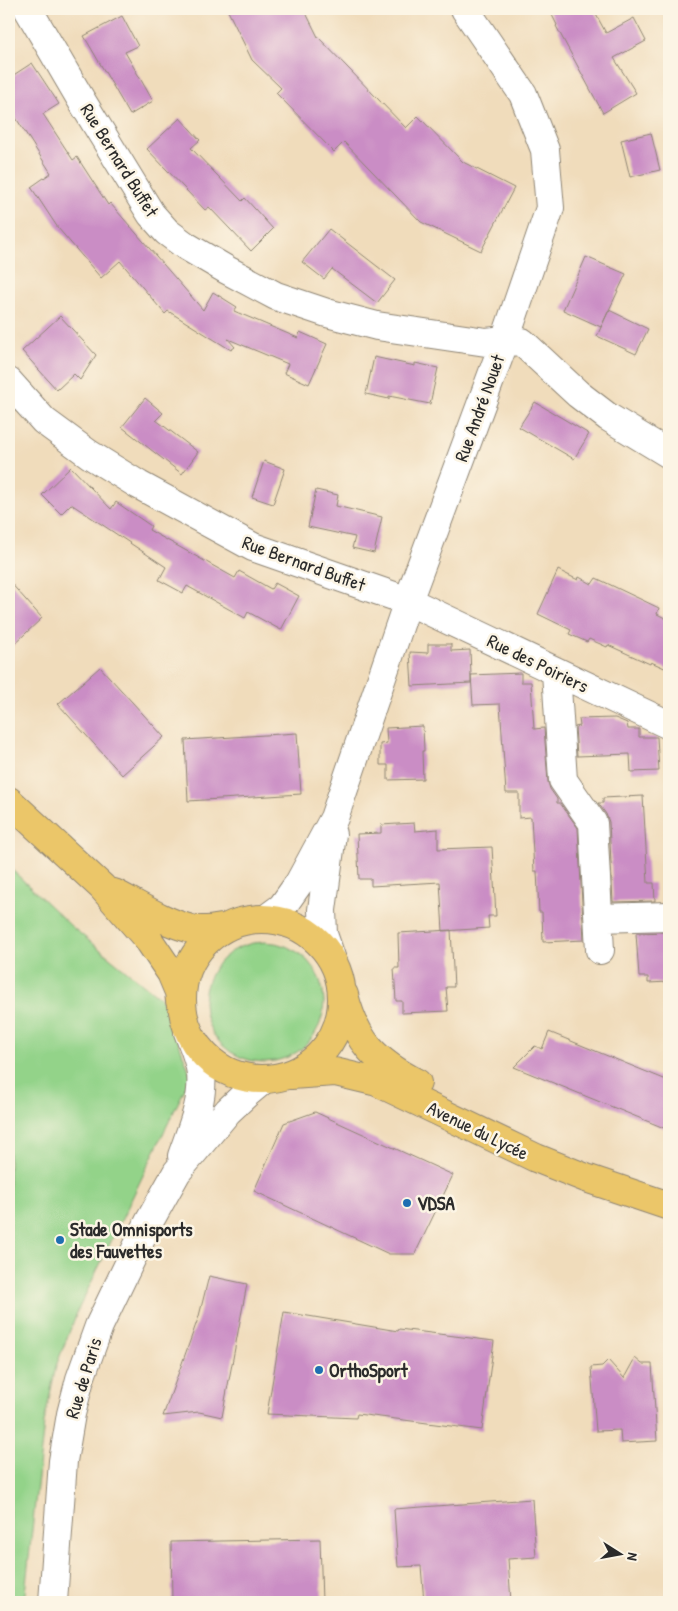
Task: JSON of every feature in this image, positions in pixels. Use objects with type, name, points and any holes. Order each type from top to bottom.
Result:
[{"type":"main road","points":[[9,801],[102,887],[150,942],[171,973],[179,992],[185,1019],[200,1052],[218,1067],[239,1077],[274,1078],[306,1066],[323,1051],[336,1031],[342,1009],[341,986],[338,971],[330,957],[314,937],[292,924],[267,918],[244,920],[222,928],[206,930],[189,929],[102,887]]},
{"type":"main road","points":[[185,1019],[182,984],[190,962],[204,943],[222,928]]},
{"type":"main road","name":"Avenue du Lycée","points":[[341,986],[348,1011],[359,1036],[376,1056],[398,1073],[473,1111],[533,1138],[582,1158],[669,1189]]},
{"type":"main road","name":"Avenue du Lycée","points":[[274,1078],[335,1072],[378,1082],[536,1158],[586,1178],[669,1206]]},
{"type":"street","name":"Rue Bernard Buffet","points":[[28,9],[151,214],[167,232],[186,246],[276,296],[327,313],[377,326],[486,342],[505,340]]},
{"type":"street","name":"Rue André Nouet","points":[[267,918],[282,907],[299,883],[334,818],[408,601],[505,340],[550,208],[545,150],[523,94],[465,9]]},
{"type":"street","points":[[505,340],[522,342],[578,394],[608,416],[669,454]]},
{"type":"street","name":"Rue Bernard Buffet","points":[[9,382],[44,421],[89,454],[139,485],[253,547],[408,601]]},
{"type":"street","name":"Rue des Poiriers","points":[[408,601],[669,725]]},
{"type":"street","points":[[556,672],[563,780],[593,823],[600,950]]},
{"type":"street","name":"Rue André Nouet","points":[[330,957],[323,934],[322,910],[334,818]]},
{"type":"street","points":[[599,918],[669,916]]},
{"type":"street","name":"Rue de Paris","points":[[53,1602],[64,1461],[71,1414],[80,1379],[99,1326],[123,1274],[177,1172],[196,1114],[201,1075],[197,1055],[185,1019]]},
{"type":"street","name":"Rue de Paris","points":[[177,1172],[228,1111],[274,1078]]},
{"type":"green space","name":"Stade Omnisports des Fauvettes","points":[[9,867],[72,927],[163,1000],[191,1076],[78,1310],[56,1366],[44,1423],[24,1602],[9,1602]]},
{"type":"green space","points":[[264,942],[287,946],[307,959],[320,979],[324,1002],[320,1025],[307,1045],[287,1058],[264,1062],[241,1058],[221,1045],[208,1025],[204,1002],[208,979],[221,959],[241,946]]},
{"type":"building","points":[[227,9],[304,9],[318,37],[406,128],[418,116],[463,162],[514,188],[481,251],[421,222],[344,142],[334,152],[276,93],[281,88],[252,60]]},
{"type":"building","points":[[549,9],[593,9],[606,33],[634,18],[646,41],[614,58],[636,93],[603,113],[556,26]]},
{"type":"building","points":[[122,16],[138,46],[125,52],[153,101],[130,115],[84,36]]},
{"type":"building","points":[[32,63],[59,104],[43,114],[73,160],[77,157],[108,205],[110,203],[203,310],[213,292],[237,307],[234,311],[298,338],[300,332],[327,344],[309,384],[284,373],[288,364],[228,339],[235,347],[231,350],[168,311],[165,314],[120,261],[101,278],[58,228],[31,187],[51,173],[9,107],[9,78]]},
{"type":"building","points":[[180,118],[200,140],[191,148],[242,201],[245,198],[273,229],[251,251],[209,207],[205,210],[147,149]]},
{"type":"building","points":[[651,133],[660,170],[630,177],[621,140]]},
{"type":"building","points":[[329,229],[395,280],[377,303],[332,269],[324,279],[302,262]]},
{"type":"building","points":[[586,257],[626,274],[601,327],[563,310]]},
{"type":"building","points":[[609,310],[648,329],[636,354],[597,336]]},
{"type":"building","points":[[60,316],[96,355],[80,380],[74,374],[57,390],[22,351]]},
{"type":"building","points":[[374,357],[415,366],[415,363],[438,368],[430,404],[389,396],[389,399],[366,394]]},
{"type":"building","points":[[145,398],[163,413],[156,420],[198,452],[182,474],[122,427]]},
{"type":"building","points":[[535,402],[589,434],[574,459],[519,427]]},
{"type":"building","points":[[264,461],[285,469],[273,504],[252,497]]},
{"type":"building","points":[[71,467],[111,509],[116,502],[151,526],[149,530],[235,578],[239,571],[271,589],[275,583],[299,596],[281,630],[248,612],[245,618],[187,586],[183,593],[159,580],[166,567],[71,504],[61,514],[42,495]]},
{"type":"building","points":[[316,490],[338,495],[336,506],[382,517],[374,553],[352,548],[355,537],[308,527]]},
{"type":"building","points":[[558,570],[578,580],[579,577],[592,584],[596,578],[659,608],[657,614],[669,620],[669,670],[651,662],[650,664],[608,645],[607,647],[589,639],[587,642],[569,634],[571,630],[538,614]]},
{"type":"building","points":[[9,581],[42,618],[9,649]]},
{"type":"building","points":[[428,644],[451,644],[451,651],[470,650],[471,683],[412,686],[410,652],[428,653]]},
{"type":"building","points":[[100,667],[164,737],[122,775],[58,704]]},
{"type":"building","points":[[521,673],[521,682],[531,682],[534,729],[544,728],[550,789],[557,799],[557,803],[560,803],[578,828],[584,940],[543,942],[542,912],[539,912],[537,871],[534,871],[531,817],[519,818],[519,793],[506,793],[500,704],[473,705],[471,675]]},
{"type":"building","points":[[615,718],[627,723],[628,729],[639,729],[639,737],[657,737],[659,771],[631,772],[630,754],[577,756],[575,727],[580,726],[579,719]]},
{"type":"building","points":[[423,726],[423,779],[388,780],[388,765],[380,765],[380,744],[387,743],[386,728]]},
{"type":"building","points":[[297,733],[301,794],[188,801],[185,740]]},
{"type":"building","points":[[643,796],[648,883],[654,883],[655,901],[613,902],[609,822],[598,803],[603,803],[603,798]]},
{"type":"building","points":[[414,823],[415,831],[438,829],[438,849],[492,847],[496,916],[488,916],[489,928],[443,931],[440,882],[371,886],[371,879],[359,879],[357,834],[381,833],[381,825]]},
{"type":"building","points":[[451,930],[454,987],[446,987],[448,1011],[402,1013],[402,1001],[396,1001],[394,968],[399,968],[398,933]]},
{"type":"building","points":[[669,932],[669,982],[648,983],[648,977],[639,977],[636,933]]},
{"type":"building","points":[[549,1032],[669,1081],[669,1130],[514,1067],[535,1046],[542,1049]]},
{"type":"building","points":[[315,1112],[453,1175],[415,1254],[389,1254],[254,1191],[284,1123]]},
{"type":"building","points":[[209,1276],[247,1284],[222,1417],[199,1412],[163,1416],[199,1316]]},
{"type":"building","points":[[284,1312],[398,1331],[399,1329],[494,1341],[482,1430],[357,1414],[356,1418],[267,1414]]},
{"type":"building","points":[[635,1358],[642,1364],[652,1364],[657,1441],[621,1443],[620,1430],[596,1431],[591,1367],[602,1366],[608,1360],[624,1378]]},
{"type":"building","points":[[532,1499],[536,1557],[508,1559],[511,1602],[424,1602],[421,1566],[398,1567],[394,1509]]},
{"type":"building","points":[[320,1539],[322,1602],[172,1602],[171,1542]]},
{"type":"place","name":"VDSA","points":[[407,1203]]},
{"type":"place","name":"Stade Omnisports des Fauvettes","points":[[60,1240]]},
{"type":"place","name":"OrthoSport","points":[[319,1370]]}]
